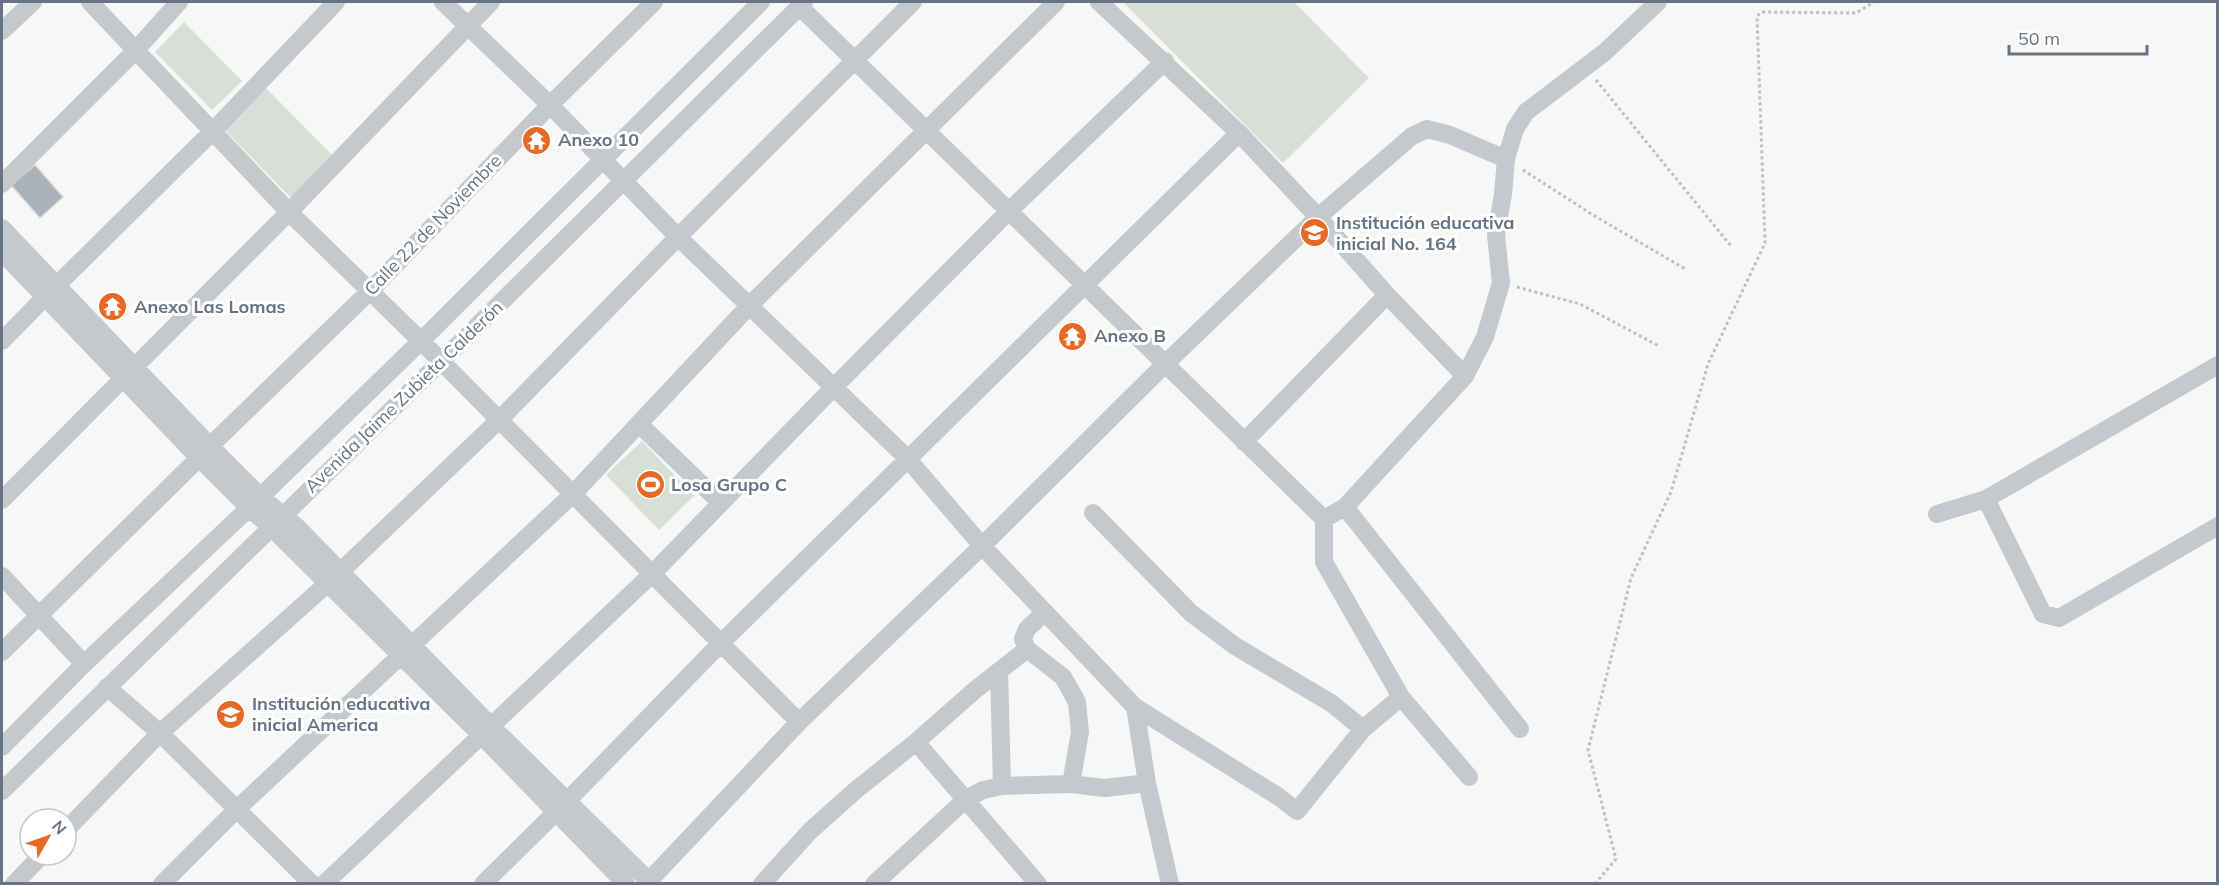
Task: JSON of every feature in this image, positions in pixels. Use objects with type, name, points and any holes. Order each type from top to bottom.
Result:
[{"type":"street","points":[[2,31],[33,2]]},
{"type":"street","points":[[90,2],[214,130],[289,212],[421,340],[799,723]]},
{"type":"street","points":[[2,184],[135,51],[179,2]]},
{"type":"street","points":[[2,341],[214,130],[336,2]]},
{"type":"street","points":[[443,2],[550,105],[678,237],[907,458],[982,546],[1135,707],[1279,797],[1297,811],[1363,729],[1401,697]]},
{"type":"street","points":[[2,500],[289,212],[491,2]]},
{"type":"street","name":"Calle 22 de Noviembre","points":[[2,652],[370,291],[550,105],[654,2]]},
{"type":"street","name":"Avenida Jaime Zubieta Calderón","points":[[2,747],[84,664],[255,503],[761,2]]},
{"type":"street","points":[[78,818],[160,733],[334,577],[499,420],[913,2]]},
{"type":"street","points":[[162,884],[237,809],[573,494],[750,305],[1056,2]]},
{"type":"street","points":[[1099,2],[1239,133],[1318,217],[1387,296],[1465,376]]},
{"type":"street","points":[[1324,519],[1345,507],[1465,376],[1485,337],[1501,283],[1496,235],[1506,159],[1515,129],[1526,112],[1605,52],[1658,2]]},
{"type":"street","points":[[801,4],[1008,212],[1086,285],[1164,365],[1324,519],[1324,562],[1401,697],[1469,777]]},
{"type":"street","name":"Avenida Jaime Zubieta Calderón","points":[[2,791],[801,4]]},
{"type":"street","points":[[324,884],[652,574],[1008,212],[1165,62]]},
{"type":"street","points":[[2,228],[51,291],[204,452],[255,503],[277,520],[562,806],[647,882],[799,723],[1164,365],[1318,217],[1412,136],[1427,129],[1450,135],[1506,159]]},
{"type":"street","points":[[483,884],[907,458],[1239,133]]},
{"type":"street","points":[[2,252],[51,291]]},
{"type":"street","points":[[1244,442],[1387,296]]},
{"type":"street","points":[[1937,514],[1986,499],[2217,365]]},
{"type":"street","points":[[639,424],[722,503]]},
{"type":"street","points":[[1986,499],[2043,614],[2059,618],[2217,526]]},
{"type":"street","points":[[1345,507],[1520,729]]},
{"type":"street","points":[[1093,513],[1191,613],[1234,646],[1331,703],[1363,729]]},
{"type":"street","points":[[2,576],[84,664]]},
{"type":"street","points":[[1045,612],[1027,629],[1023,639],[1027,649],[1063,677],[1077,702],[1080,732],[1071,784]]},
{"type":"street","points":[[762,884],[810,831],[856,790],[1027,649]]},
{"type":"street","points":[[999,671],[1002,786]]},
{"type":"street","points":[[107,687],[160,733],[312,884]]},
{"type":"street","points":[[1135,707],[1147,783],[1170,884]]},
{"type":"street","points":[[916,742],[1038,884]]},
{"type":"street","points":[[874,884],[966,799],[983,790],[1002,786],[1071,784],[1105,788],[1147,783]]},
{"type":"street","points":[[562,806],[626,884]]},
{"type":"street","points":[[14,884],[30,867]]},
{"type":"path","points":[[1595,884],[1616,859],[1588,750],[1631,578],[1671,492],[1708,364],[1765,243],[1757,16],[1762,12],[1856,13],[1874,2]]},
{"type":"path","points":[[1586,66],[1731,246]]},
{"type":"path","points":[[1506,159],[1593,215],[1687,270]]},
{"type":"path","points":[[1501,283],[1580,304],[1659,346]]},
{"type":"shaded area","points":[[1123,2],[1294,2],[1369,78],[1283,163]]},
{"type":"shaded area","points":[[184,22],[242,81],[212,110],[155,52]]},
{"type":"shaded area","points":[[265,87],[334,157],[292,199],[223,128]]},
{"type":"shaded area","name":"Losa Grupo C","points":[[642,441],[694,496],[659,530],[606,475]]},
{"type":"building","points":[[35,165],[63,197],[40,218],[11,185]]},
{"type":"place","name":"Anexo 10","points":[[537,140]]},
{"type":"place","name":"Institución educativa inicial No. 164","points":[[1315,233]]},
{"type":"place","name":"Anexo Las Lomas","points":[[113,307]]},
{"type":"place","name":"Anexo B","points":[[1073,336]]},
{"type":"place","name":"Losa Grupo C","points":[[650,485]]},
{"type":"place","name":"Institución educativa inicial America","points":[[231,714]]}]
